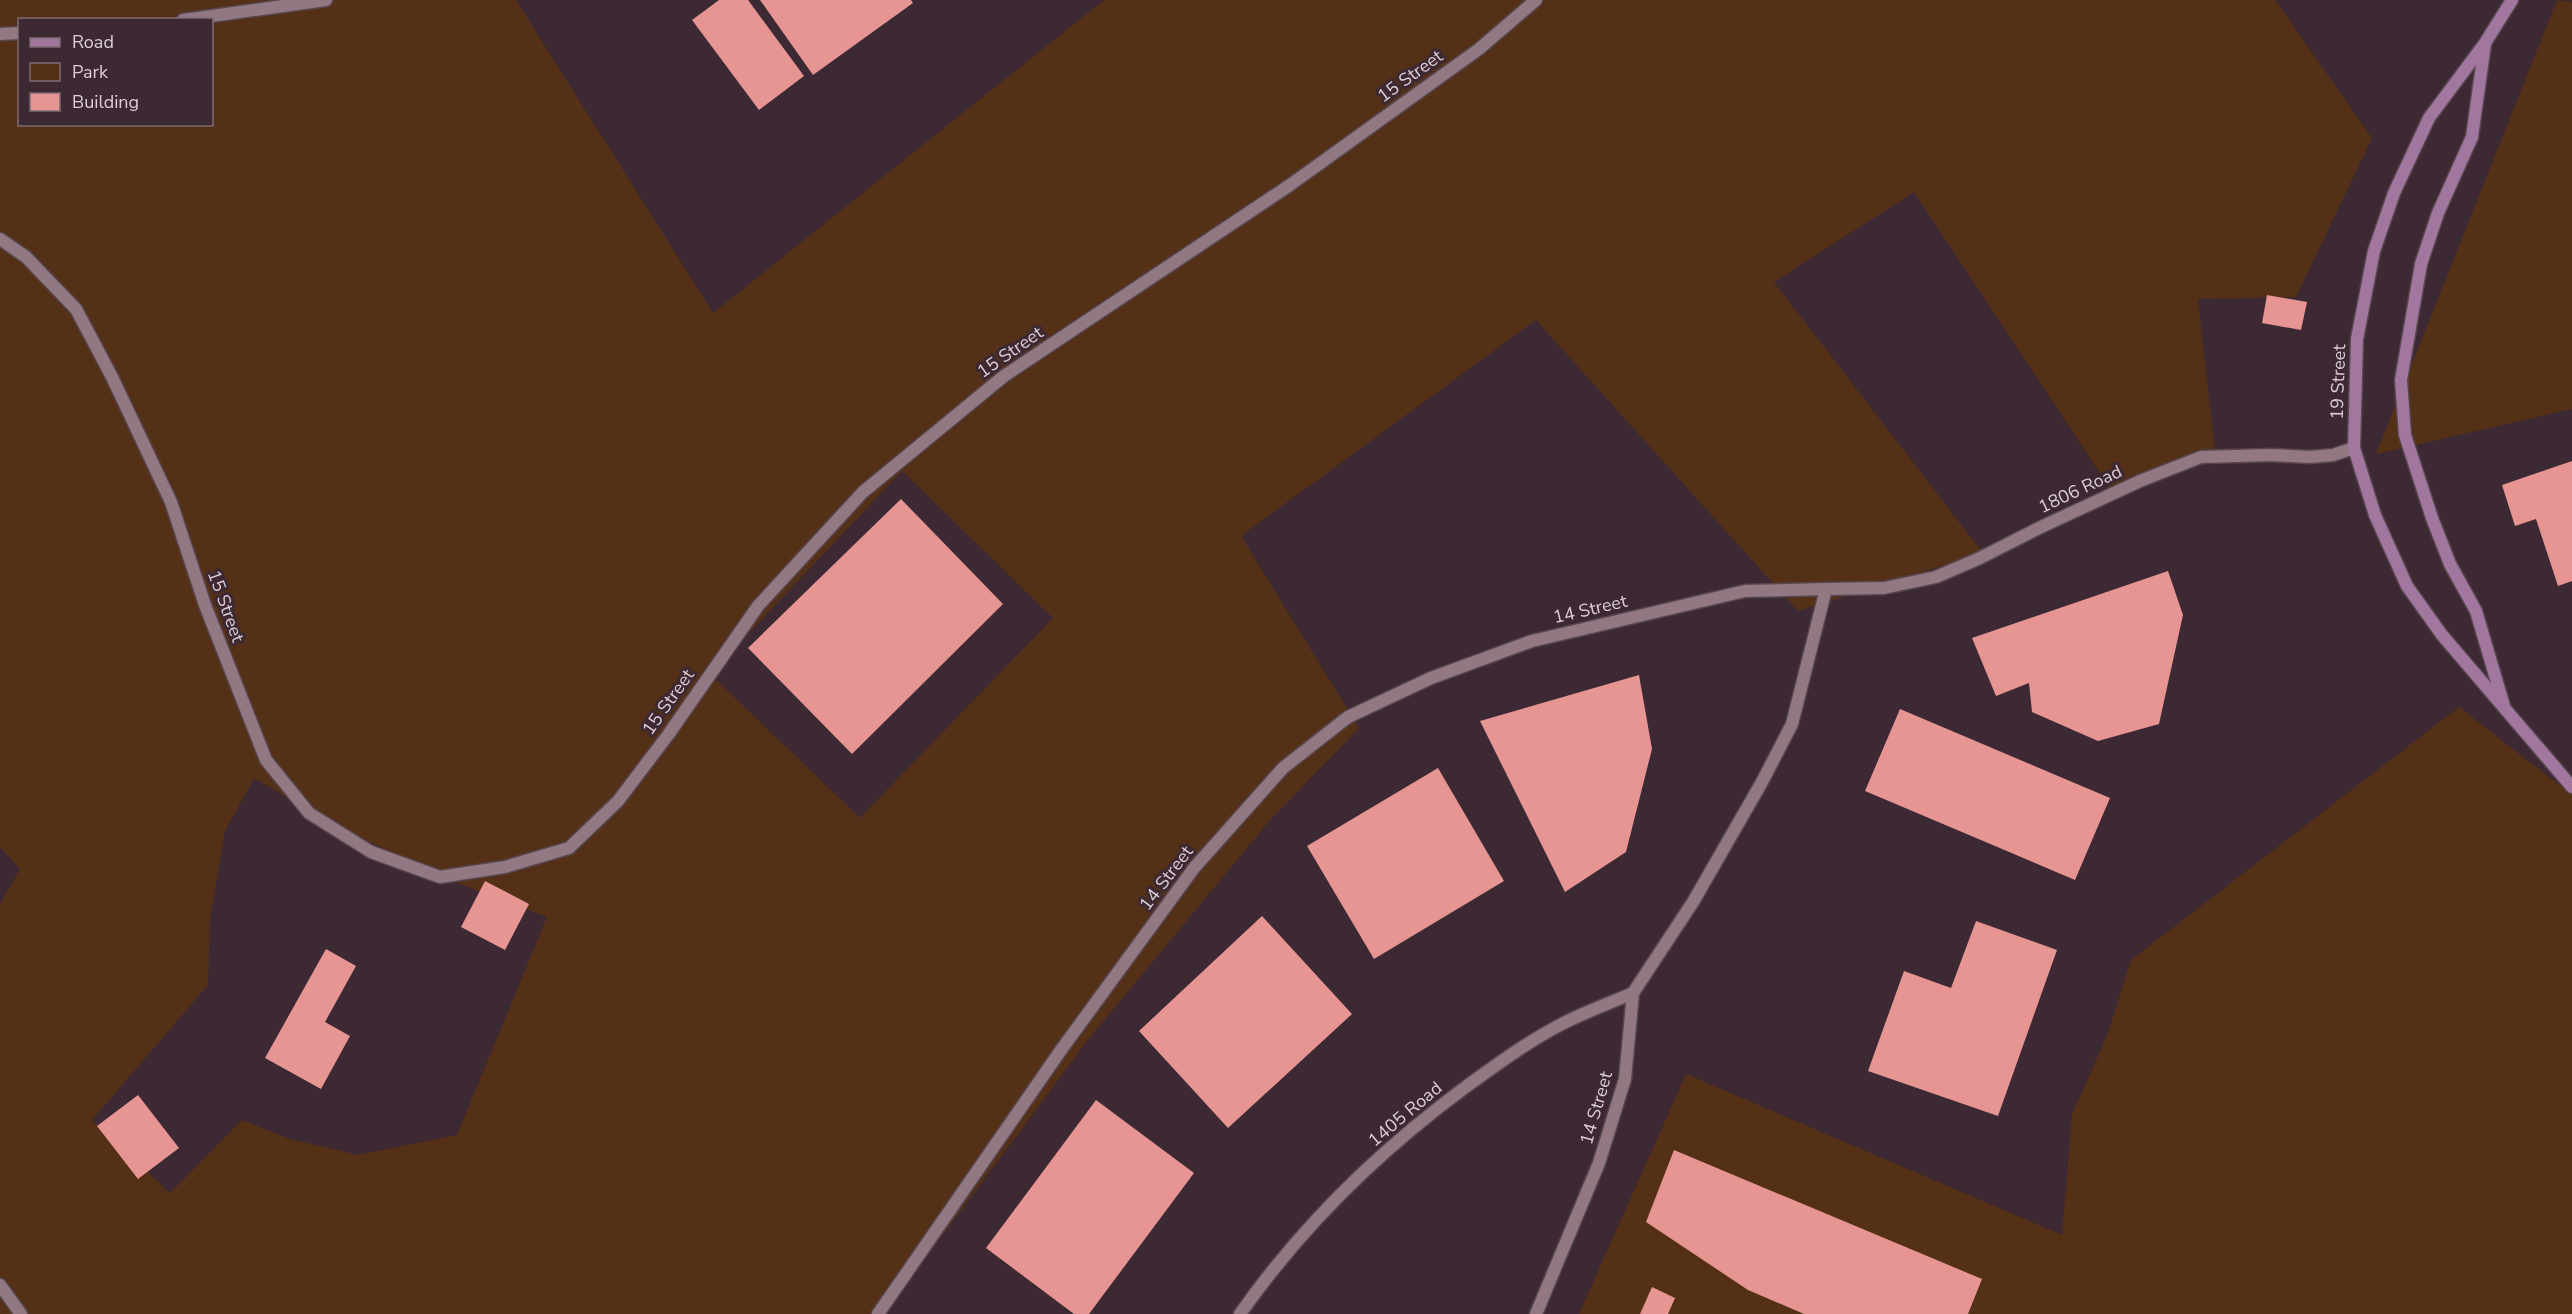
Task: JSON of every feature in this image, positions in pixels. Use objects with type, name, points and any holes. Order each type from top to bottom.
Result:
[{"type":"main road","name":"19 Street","points":[[2512,0],[2485,43],[2429,118],[2394,193],[2374,251],[2357,339],[2354,447],[2375,515],[2407,586],[2442,635],[2572,787]]},
{"type":"main road","name":"19 Street","points":[[2485,43],[2472,137],[2438,213],[2421,264],[2401,380],[2405,435],[2418,477],[2450,564],[2476,611],[2506,710]]},
{"type":"street","points":[[197,18],[326,0]]},
{"type":"street","name":"15 Street","points":[[0,239],[26,257],[76,309],[112,377],[171,502],[205,605],[266,760],[309,813],[371,852],[440,877],[505,867],[569,848],[618,801],[668,735],[758,606],[863,492],[1004,376],[1290,185],[1479,49],[1536,0]]},
{"type":"street","points":[[0,34],[18,33]]},
{"type":"street","name":"1806 Road","points":[[1826,589],[1884,588],[1936,577],[2130,486],[2177,465],[2201,458],[2271,455],[2310,457],[2333,455],[2354,447]]},
{"type":"street","name":"14 Street","points":[[878,1314],[1061,1050],[1194,868],[1283,768],[1348,717],[1431,678],[1532,640],[1745,591],[1826,589],[1792,724],[1762,782],[1693,903],[1633,993],[1625,1078],[1599,1163],[1536,1314]]},
{"type":"street","name":"1405 Road","points":[[1240,1314],[1273,1268],[1322,1214],[1415,1125],[1503,1059],[1558,1026],[1633,993]]},
{"type":"street","points":[[0,1285],[21,1314]]},
{"type":"green space","points":[[0,0],[516,0],[713,313],[1104,0],[2275,0],[2372,138],[2296,297],[2198,299],[2215,450],[2113,493],[1914,192],[1774,282],[1983,553],[1798,611],[1536,320],[1241,536],[1359,728],[1271,819],[1087,1041],[884,1314],[0,1314],[0,904],[20,869],[0,847]],"holes":[[[902,471],[1053,618],[860,818],[710,674]],[[254,778],[326,821],[450,880],[547,917],[457,1135],[358,1155],[290,1139],[242,1120],[170,1193],[92,1120],[208,985],[210,919],[225,831]]]},
{"type":"green space","points":[[2557,0],[2572,2],[2572,409],[2376,454]]},
{"type":"green space","points":[[2459,707],[2572,795],[2572,1314],[1579,1314],[1686,1074],[2062,1235],[2072,1115],[2108,1033],[2131,960]]},
{"type":"building","points":[[719,0],[748,0],[804,76],[759,110],[692,20]]},
{"type":"building","points":[[760,0],[911,0],[913,3],[813,75]]},
{"type":"building","points":[[2267,295],[2307,302],[2301,330],[2262,323]]},
{"type":"building","points":[[2572,461],[2572,581],[2558,586],[2536,519],[2515,526],[2502,485]]},
{"type":"building","points":[[901,499],[1003,604],[852,754],[748,648]]},
{"type":"building","points":[[2168,571],[2183,615],[2159,724],[2098,741],[2032,712],[2029,683],[1996,696],[1972,638]]},
{"type":"building","points":[[1639,675],[1652,749],[1626,852],[1565,892],[1480,721]]},
{"type":"building","points":[[1900,709],[2110,798],[2075,880],[1865,791]]},
{"type":"building","points":[[1438,768],[1504,881],[1374,959],[1307,846]]},
{"type":"building","points":[[485,881],[529,904],[505,950],[461,927]]},
{"type":"building","points":[[1262,916],[1352,1014],[1228,1128],[1139,1031]]},
{"type":"building","points":[[1976,921],[2057,950],[1998,1116],[1868,1071],[1904,971],[1951,988]]},
{"type":"building","points":[[326,949],[356,966],[325,1022],[350,1036],[321,1089],[265,1058]]},
{"type":"building","points":[[138,1095],[179,1148],[138,1179],[97,1126]]},
{"type":"building","points":[[1096,1100],[1194,1173],[1089,1314],[1074,1314],[986,1248]]},
{"type":"building","points":[[1674,1150],[1982,1279],[1968,1314],[1804,1314],[1748,1290],[1646,1222]]},
{"type":"building","points":[[1652,1287],[1675,1298],[1668,1314],[1640,1314]]}]
